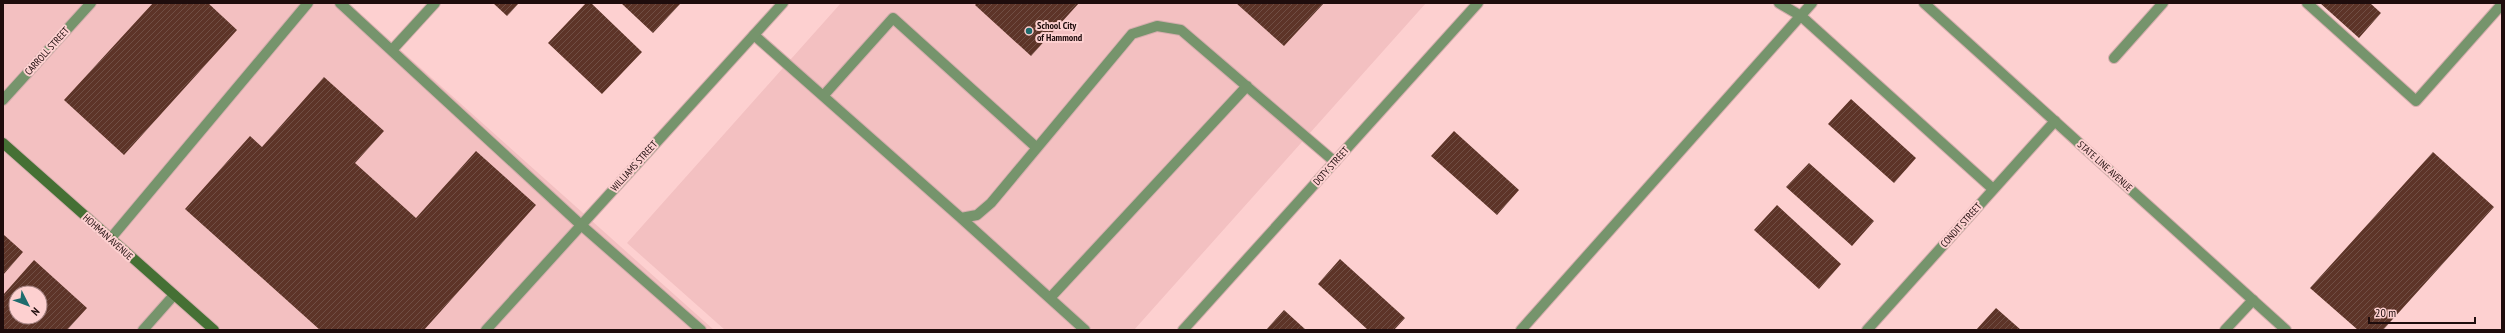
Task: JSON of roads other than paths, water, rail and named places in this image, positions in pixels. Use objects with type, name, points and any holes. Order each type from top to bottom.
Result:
[{"type":"main road","name":"HOHMAN AVENUE","points":[[3,143],[214,330]]},
{"type":"street","name":"CARROLL STREET","points":[[3,100],[91,3]]},
{"type":"street","points":[[111,238],[308,3]]},
{"type":"street","points":[[340,3],[581,225],[701,330]]},
{"type":"street","points":[[392,50],[435,3]]},
{"type":"street","name":"WILLIAMS STREET","points":[[486,330],[783,3]]},
{"type":"street","name":"DOTY STREET","points":[[1183,330],[1478,3]]},
{"type":"street","points":[[1779,3],[1801,16],[1993,189]]},
{"type":"street","points":[[1521,330],[1812,3]]},
{"type":"street","name":"STATE LINE AVENUE","points":[[1924,3],[2286,330]]},
{"type":"street","points":[[2114,58],[2163,3]]},
{"type":"street","points":[[2307,3],[2416,101],[2502,4]]},
{"type":"street","points":[[824,95],[894,18],[1037,148]]},
{"type":"street","points":[[961,218],[977,215],[991,203],[1132,34],[1157,26],[1181,30],[1335,162]]},
{"type":"street","points":[[754,35],[824,95],[1085,330]]},
{"type":"street","points":[[1050,298],[1246,86]]},
{"type":"street","name":"CONDIT STREET","points":[[1867,330],[2054,121]]},
{"type":"street","points":[[143,330],[174,295]]},
{"type":"street","points":[[2225,330],[2253,300]]},
{"type":"place","name":"School City of Hammond","points":[[1029,31]]}]
